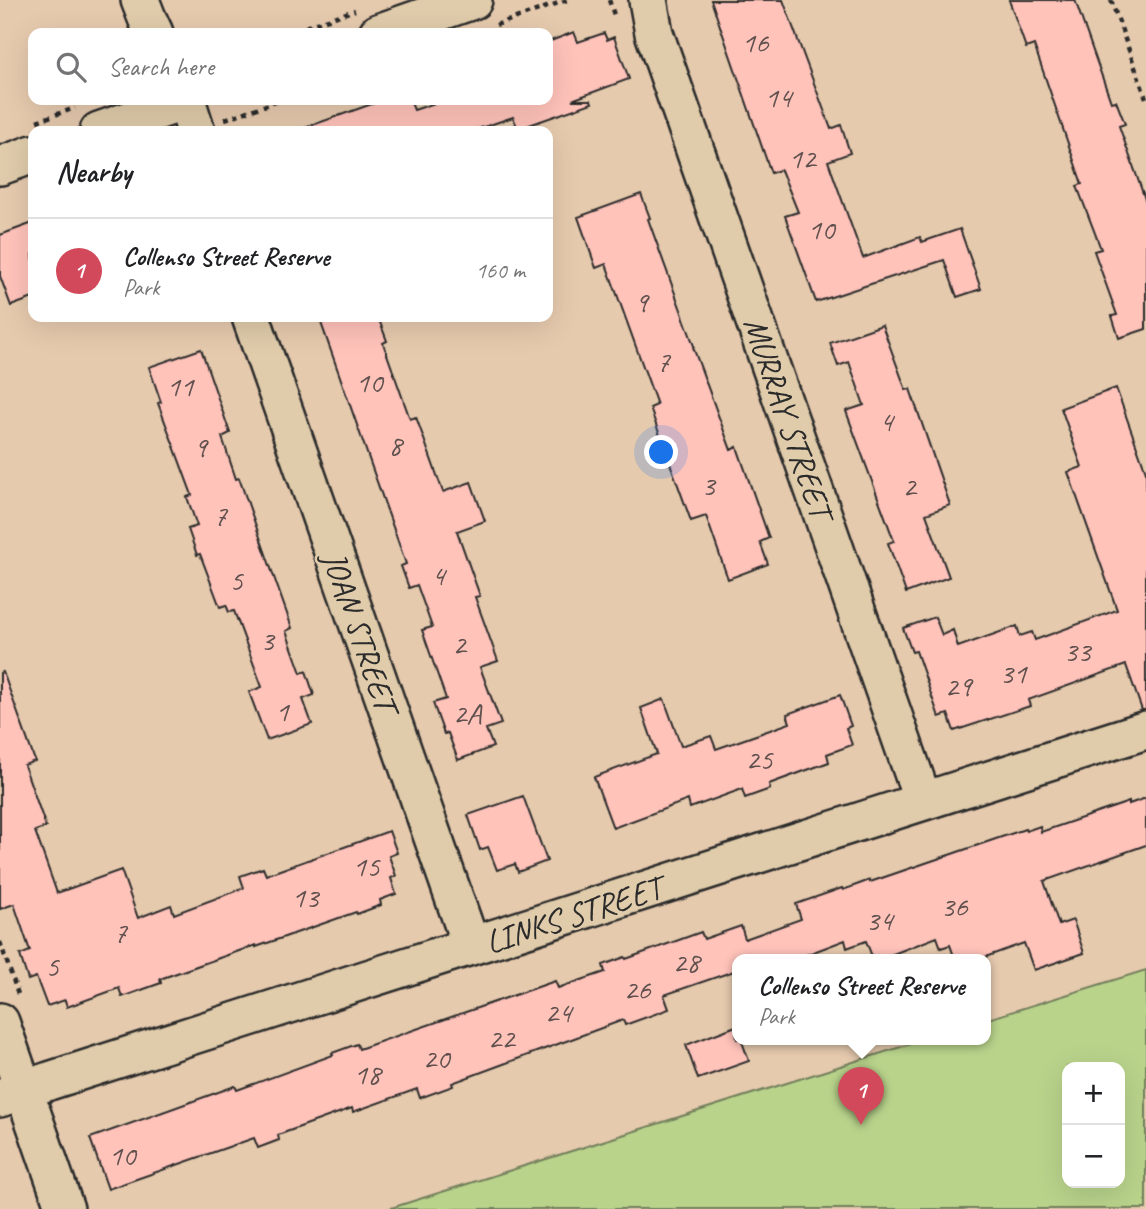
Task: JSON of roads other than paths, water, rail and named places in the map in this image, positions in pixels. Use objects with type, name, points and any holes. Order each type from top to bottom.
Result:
[{"type":"street","name":"MURRAY STREET","points":[[635,0],[651,17],[923,801]]},
{"type":"street","points":[[368,21],[484,12]]},
{"type":"street","points":[[92,118],[182,112]]},
{"type":"street","points":[[0,166],[28,144]]},
{"type":"street","name":"JOAN STREET","points":[[253,322],[471,946]]},
{"type":"street","name":"LINKS STREET","points":[[12,1094],[1146,730]]},
{"type":"street","points":[[0,1022],[12,1094],[65,1209]]},
{"type":"place","name":"Collenso Street Reserve","points":[[861,1125]]}]
